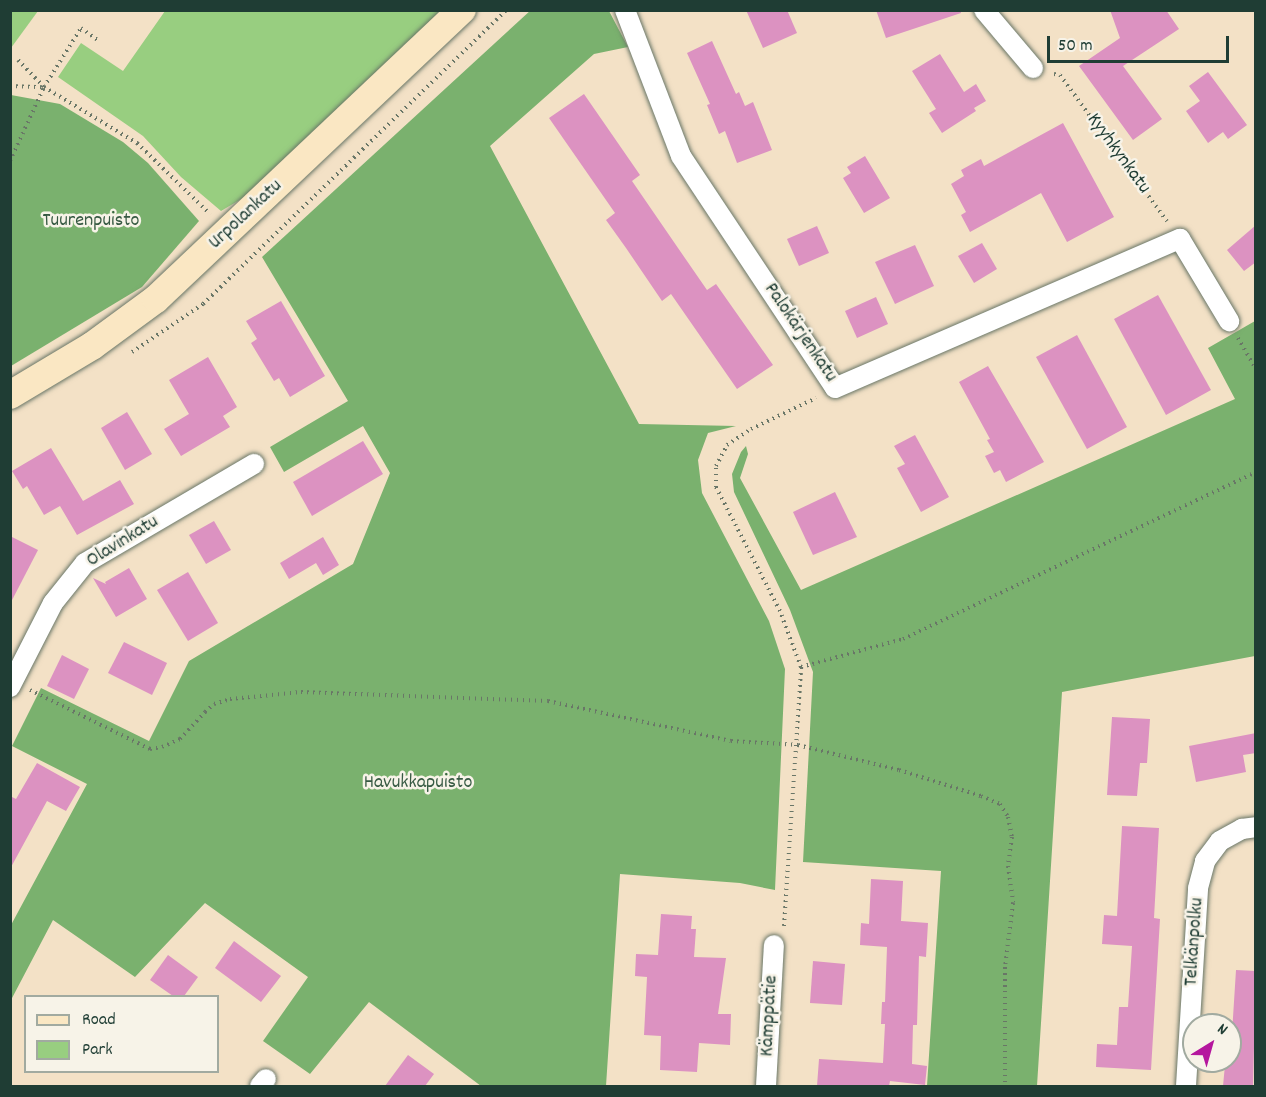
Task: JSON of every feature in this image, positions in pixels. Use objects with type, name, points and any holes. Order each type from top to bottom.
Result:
[{"type":"main road","name":"Urpolankatu","points":[[10,395],[92,346],[156,299],[462,10]]},
{"type":"street","name":"Palokärjenkatu","points":[[625,10],[681,156],[835,388],[1180,239]]},
{"type":"street","points":[[984,10],[1033,69]]},
{"type":"street","points":[[1180,239],[1229,321]]},
{"type":"street","name":"Olavinkatu","points":[[12,685],[53,603],[86,563],[254,464]]},
{"type":"street","name":"Telkänpolku","points":[[1186,1086],[1198,888],[1205,861],[1220,841],[1242,829],[1256,826]]},
{"type":"street","name":"Kämppätie","points":[[766,1086],[774,945]]},
{"type":"path","points":[[10,161],[44,87],[81,28],[99,40]]},
{"type":"path","points":[[18,60],[44,87],[137,143],[252,257]]},
{"type":"path","name":"Kyyhkynkatu","points":[[1033,69],[1060,75],[1180,239]]},
{"type":"path","points":[[10,86],[44,87]]},
{"type":"path","points":[[1229,321],[1256,369]]},
{"type":"path","points":[[774,945],[783,935],[798,746],[801,667],[780,611],[716,487],[716,466],[727,445],[751,429],[835,388]]},
{"type":"path","points":[[801,667],[903,639],[1256,472]]},
{"type":"path","points":[[12,685],[150,749],[162,747],[180,739],[214,704],[230,699],[301,692],[548,701],[731,741],[798,746],[899,770],[981,796],[1000,804],[1008,817],[1012,837],[1008,866],[1013,903],[1005,967],[1005,1086]]},
{"type":"green space","name":"Havukkapuisto","points":[[531,10],[609,11],[628,47],[594,54],[490,146],[639,424],[736,426],[708,433],[698,460],[702,493],[769,621],[785,669],[775,890],[740,883],[620,874],[606,1086],[481,1086],[369,1002],[310,1074],[263,1041],[308,977],[205,903],[135,977],[53,920],[11,1000],[11,925],[87,784],[12,746],[41,688],[149,741],[189,661],[353,564],[390,473],[363,426],[284,472],[270,447],[348,401],[262,257]]},
{"type":"green space","points":[[10,11],[38,11],[11,48]]},
{"type":"green space","points":[[165,11],[440,11],[260,188],[221,211],[181,177],[143,136],[58,77],[81,43],[123,71]]},
{"type":"green space","name":"Tuurenpuisto","points":[[11,95],[60,104],[123,142],[148,163],[199,221],[142,287],[11,366]]},
{"type":"green space","points":[[1255,321],[1255,656],[1062,692],[1037,1086],[927,1086],[941,871],[803,862],[813,672],[790,610],[734,492],[732,474],[741,452],[746,446],[748,454],[740,478],[801,590],[1235,399],[1208,348]]},
{"type":"building","points":[[746,10],[787,10],[797,33],[763,48]]},
{"type":"building","points":[[876,10],[960,10],[961,13],[886,38]]},
{"type":"building","points":[[1110,10],[1166,10],[1179,29],[1123,66],[1162,119],[1133,140],[1079,66],[1120,38]]},
{"type":"building","points":[[712,41],[736,94],[739,92],[745,106],[753,102],[772,150],[737,163],[725,131],[719,134],[707,105],[710,104],[687,53]]},
{"type":"building","points":[[940,54],[964,92],[976,84],[986,101],[974,108],[976,111],[942,133],[929,113],[936,109],[912,71]]},
{"type":"building","points":[[1208,72],[1247,125],[1228,139],[1223,132],[1208,143],[1186,111],[1200,101],[1189,86]]},
{"type":"building","points":[[584,94],[640,175],[632,181],[707,290],[716,284],[773,365],[737,389],[671,294],[662,301],[606,220],[615,213],[549,118]]},
{"type":"building","points":[[1063,123],[1114,217],[1067,242],[1041,193],[970,232],[961,215],[966,212],[951,184],[964,176],[961,170],[981,159],[984,166]]},
{"type":"building","points":[[865,156],[890,198],[864,213],[843,178],[851,173],[847,167]]},
{"type":"building","points":[[1256,225],[1256,262],[1244,271],[1227,250]]},
{"type":"building","points":[[817,226],[829,253],[799,266],[787,239]]},
{"type":"building","points":[[982,243],[997,269],[974,283],[958,256]]},
{"type":"building","points":[[915,245],[934,286],[895,304],[875,262]]},
{"type":"building","points":[[1158,295],[1211,390],[1166,415],[1114,319]]},
{"type":"building","points":[[876,297],[888,324],[857,338],[845,311]]},
{"type":"building","points":[[281,301],[325,376],[290,397],[279,378],[274,381],[251,343],[257,339],[246,321]]},
{"type":"building","points":[[1077,335],[1127,427],[1087,449],[1036,357]]},
{"type":"building","points":[[208,357],[237,407],[223,416],[230,427],[181,456],[164,429],[189,414],[169,380]]},
{"type":"building","points":[[988,366],[1044,462],[1006,482],[1000,470],[994,473],[985,456],[994,452],[987,440],[990,439],[959,382]]},
{"type":"building","points":[[127,412],[152,454],[125,470],[101,428]]},
{"type":"building","points":[[915,435],[949,497],[921,512],[897,468],[905,464],[894,446]]},
{"type":"building","points":[[363,441],[383,474],[312,516],[293,482]]},
{"type":"building","points":[[51,448],[83,501],[120,480],[134,504],[77,535],[60,506],[44,515],[27,486],[23,489],[12,471]]},
{"type":"building","points":[[835,492],[857,537],[813,555],[793,512]]},
{"type":"building","points":[[214,521],[231,550],[206,564],[189,535]]},
{"type":"building","points":[[10,536],[38,550],[10,604]]},
{"type":"building","points":[[323,537],[339,565],[323,575],[316,563],[289,579],[280,563]]},
{"type":"building","points":[[129,568],[147,599],[116,617],[93,578],[106,584],[105,582]]},
{"type":"building","points":[[188,572],[218,623],[188,641],[157,590]]},
{"type":"building","points":[[124,642],[167,663],[152,695],[108,673]]},
{"type":"building","points":[[62,655],[89,669],[74,699],[47,686]]},
{"type":"building","points":[[1112,717],[1150,719],[1147,763],[1140,763],[1137,796],[1107,795]]},
{"type":"building","points":[[1256,733],[1256,753],[1243,755],[1246,772],[1196,782],[1189,746]]},
{"type":"building","points":[[37,763],[80,787],[66,811],[47,801],[10,869],[10,796],[16,799]]},
{"type":"building","points":[[1122,826],[1159,828],[1154,918],[1160,919],[1151,1070],[1096,1067],[1097,1044],[1117,1045],[1119,1007],[1128,1007],[1132,946],[1102,944],[1104,915],[1117,916]]},
{"type":"building","points":[[871,879],[903,881],[901,921],[928,923],[926,957],[919,956],[917,1025],[913,1025],[912,1064],[927,1066],[925,1085],[890,1081],[889,1086],[817,1086],[819,1059],[883,1063],[885,1024],[881,1024],[882,1002],[885,1002],[887,947],[860,945],[861,923],[869,924]]},
{"type":"building","points":[[661,914],[692,916],[691,929],[696,929],[694,957],[726,958],[718,1014],[731,1014],[730,1045],[699,1043],[697,1072],[660,1070],[661,1036],[644,1035],[647,977],[635,976],[636,954],[658,955]]},
{"type":"building","points":[[234,941],[281,976],[261,1002],[215,968]]},
{"type":"building","points":[[168,955],[198,977],[185,995],[172,995],[150,980]]},
{"type":"building","points":[[813,961],[845,964],[842,1005],[810,1003]]},
{"type":"building","points":[[1236,970],[1256,971],[1253,1086],[1223,1086],[1224,1073],[1242,1073],[1242,1013],[1233,1013]]},
{"type":"building","points":[[408,1055],[434,1074],[425,1086],[385,1086]]}]
